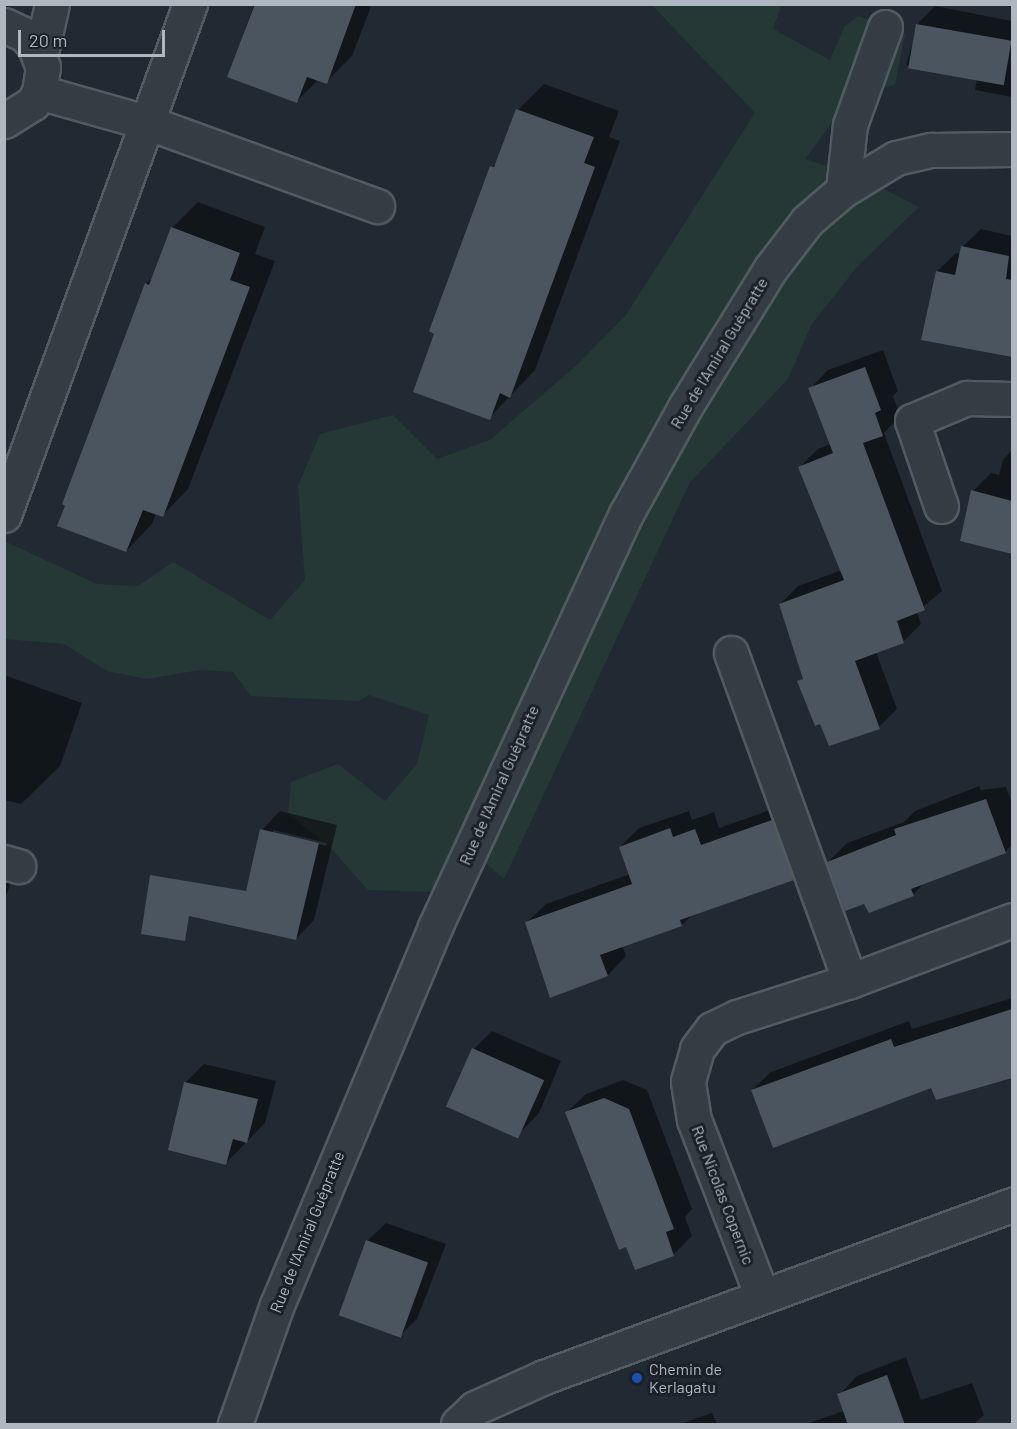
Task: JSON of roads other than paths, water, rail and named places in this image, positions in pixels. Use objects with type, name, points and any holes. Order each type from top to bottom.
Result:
[{"type":"street","points":[[40,57],[52,4]]},
{"type":"street","points":[[4,515],[190,4]]},
{"type":"street","points":[[4,25],[25,35],[40,57],[43,67],[39,92],[23,113],[4,121]]},
{"type":"street","points":[[843,189],[850,125],[885,27]]},
{"type":"street","points":[[39,92],[146,122],[377,206]]},
{"type":"street","name":"Rue de l'Amiral Guépratte","points":[[235,1425],[277,1305],[383,1045],[496,790],[626,514],[685,407],[771,268],[807,221],[843,189],[896,158],[932,150],[1012,149]]},
{"type":"street","points":[[941,506],[912,421],[967,398],[1012,399]]},
{"type":"street","points":[[731,653],[850,981]]},
{"type":"street","name":"Rue Nicolas Copernic","points":[[762,1296],[694,1120],[688,1081],[697,1049],[712,1029],[736,1017],[850,981],[1012,920]]},
{"type":"street","points":[[458,1425],[475,1408],[510,1391],[1012,1205]]},
{"type":"place","name":"Chemin de Kerlagatu","points":[[637,1378]]}]
